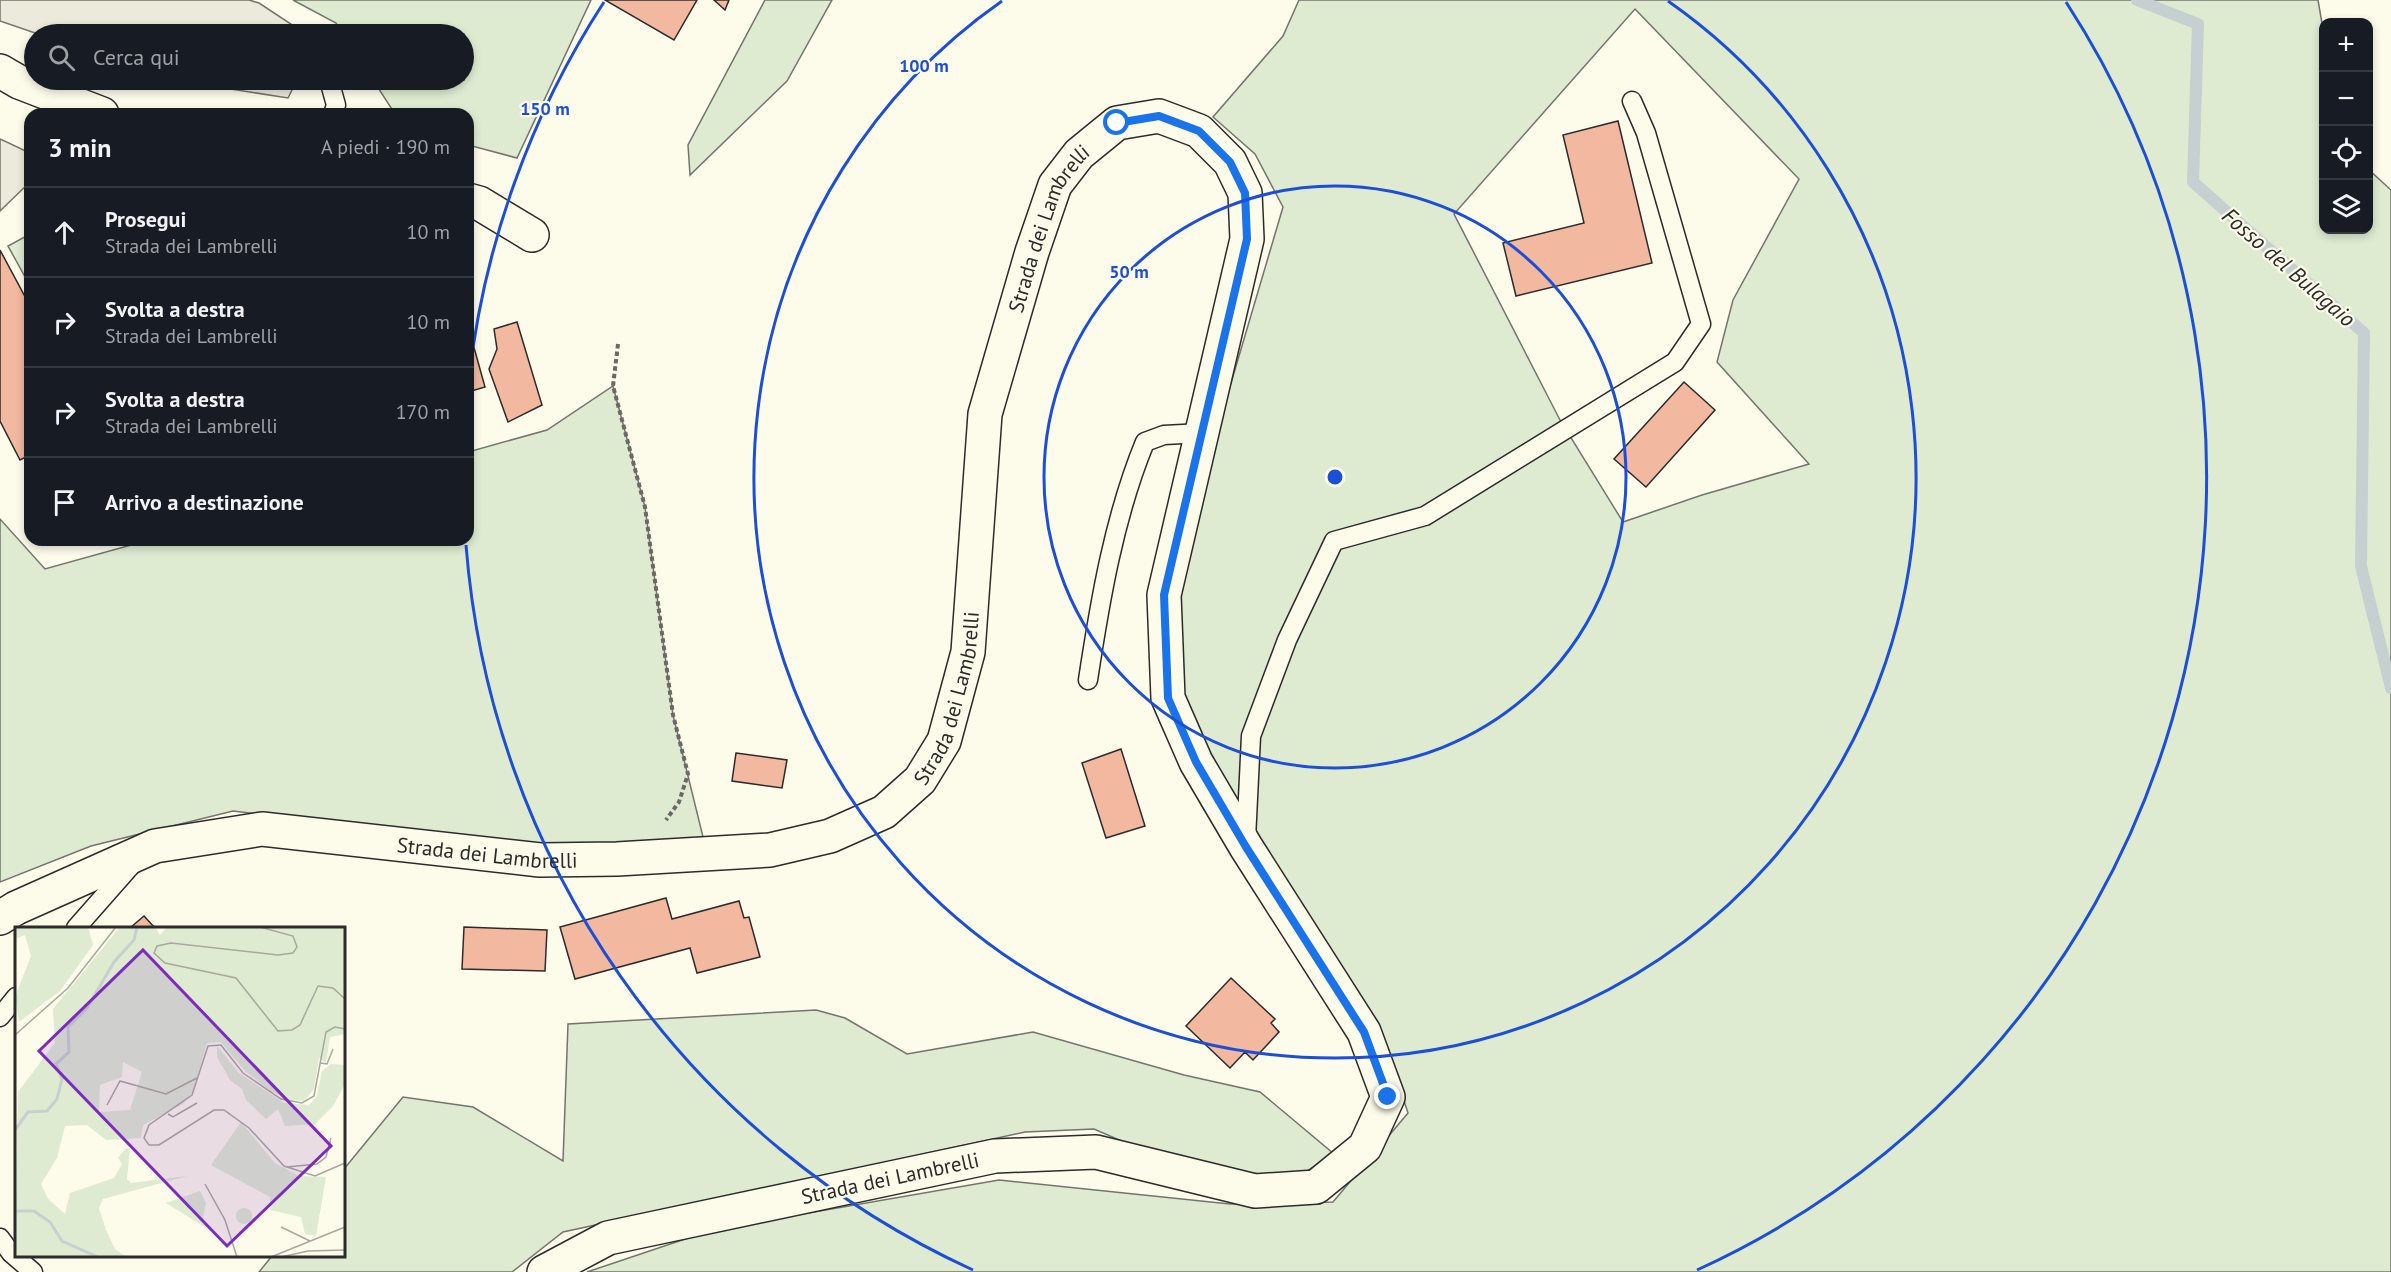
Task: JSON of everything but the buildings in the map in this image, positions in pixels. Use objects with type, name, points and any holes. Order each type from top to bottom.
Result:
[{"type":"street","points":[[0,71],[24,84]]},
{"type":"street","points":[[40,90],[86,108]]},
{"type":"street","name":"Strada dei Lambrelli","points":[[0,918],[16,908],[155,846],[203,837],[262,830],[540,860],[617,860],[770,850],[830,836],[884,812],[920,780],[944,741],[968,652],[984,414],[1032,252],[1055,185],[1079,154],[1117,123],[1159,116],[1199,131],[1230,162],[1245,193],[1247,239],[1164,595],[1168,698],[1196,762],[1246,847],[1364,1032],[1388,1097],[1365,1147],[1316,1187],[1255,1191],[1096,1152],[995,1156],[608,1238],[544,1272]]},
{"type":"street","points":[[474,202],[532,235]]},
{"type":"lane","points":[[331,90],[335,108]]},
{"type":"lane","points":[[1246,847],[1251,736],[1287,640],[1334,541],[1425,516],[1675,362],[1701,324],[1646,133],[1632,101]]},
{"type":"lane","points":[[1088,680],[1122,510],[1130,480],[1145,442],[1164,435],[1202,433]]},
{"type":"lane","points":[[77,927],[144,851]]},
{"type":"lane","points":[[0,1017],[15,998]]},
{"type":"lane","points":[[0,1238],[15,1256]]},
{"type":"lane","points":[[16,1257],[33,1272]]},
{"type":"path","points":[[618,344],[613,386],[645,507],[673,715],[688,774],[679,802],[663,823]]},
{"type":"green space","points":[[293,0],[591,0],[517,158],[474,147],[474,108],[391,108],[379,90],[474,90],[474,24],[336,23]]},
{"type":"green space","points":[[765,0],[832,0],[787,81],[690,175],[688,145]]},
{"type":"green space","points":[[1299,0],[2318,0],[2321,18],[2319,18],[2319,234],[2373,234],[2373,174],[2391,190],[2391,1272],[587,1272],[715,1229],[999,1180],[1230,1204],[1333,1202],[1408,1113],[1381,1030],[1222,781],[1175,682],[1174,586],[1203,478],[1283,207],[1255,154],[1213,117],[1283,36]],"holes":[[[1635,9],[1799,179],[1733,300],[1717,362],[1809,464],[1702,495],[1623,522],[1560,420],[1454,214]]]},
{"type":"green space","points":[[24,237],[24,275],[8,246]]},
{"type":"green space","points":[[613,386],[645,507],[673,715],[705,845],[636,853],[502,843],[233,811],[91,846],[0,882],[0,519],[45,569],[127,546],[474,546],[474,450],[547,430]]},
{"type":"green space","points":[[816,1010],[845,1018],[907,1054],[1033,1032],[1184,1075],[1260,1092],[1334,1154],[1304,1173],[1271,1183],[1156,1156],[1094,1129],[1025,1132],[563,1232],[512,1272],[259,1272],[271,1257],[345,1257],[345,1168],[403,1097],[473,1107],[563,1161],[568,1024]]},
{"type":"shaded area","points":[[0,0],[249,0],[259,3],[291,24],[24,24],[24,29],[0,21]]},
{"type":"shaded area","points":[[237,90],[292,90],[288,98]]},
{"type":"shaded area","points":[[0,139],[24,150],[24,188],[0,211]]},
{"type":"waterway","name":"Fosso del Bulagaio","points":[[2137,0],[2198,24],[2193,182],[2364,333],[2361,566],[2391,688]]},
{"type":"route","points":[[1117,123],[1159,116],[1199,131],[1230,162],[1245,193],[1247,239],[1164,595],[1168,698],[1196,762],[1246,847],[1364,1032],[1388,1097]]}]
